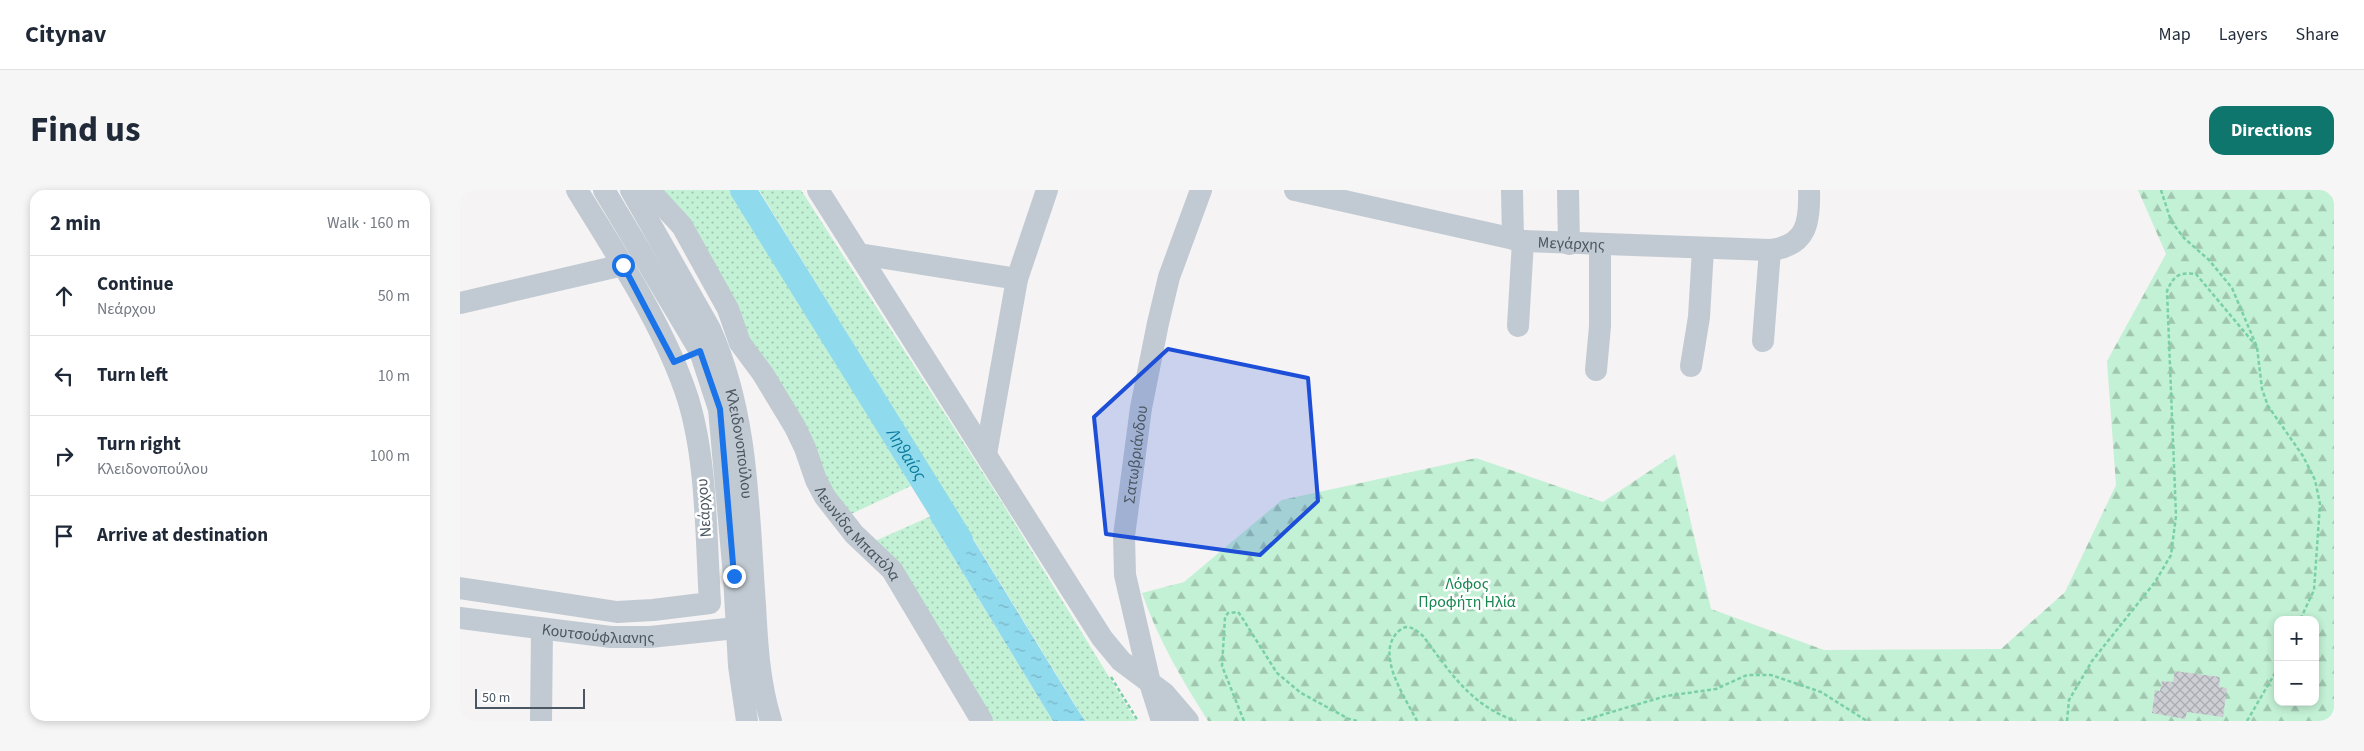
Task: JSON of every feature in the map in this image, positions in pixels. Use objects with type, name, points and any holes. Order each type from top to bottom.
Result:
[{"type":"street","name":"Νεάρχου","points":[[460,588],[617,612],[710,603],[699,461],[688,400],[674,362],[623,265],[578,190]]},
{"type":"street","name":"Κλειδονοπούλου","points":[[604,190],[700,351],[720,409],[741,685],[748,721]]},
{"type":"street","points":[[818,190],[1102,638],[1120,661],[1169,697],[1188,721]]},
{"type":"street","points":[[986,454],[1017,279],[1047,190]]},
{"type":"street","name":"Σατωβριάνδου","points":[[1162,721],[1150,683],[1126,575],[1124,536],[1141,408],[1158,323],[1169,278],[1202,190]]},
{"type":"street","name":"Μεγάρχης","points":[[1295,190],[1376,200],[1518,240],[1569,244],[1770,250],[1792,245],[1803,234],[1809,210],[1809,190]]},
{"type":"street","points":[[1512,190],[1518,240],[1518,326]]},
{"type":"street","points":[[1568,190],[1569,244]]},
{"type":"street","name":"Κλειδονοπούλου","points":[[642,194],[710,329],[723,358],[735,396],[743,444],[760,665],[771,721]]},
{"type":"street","name":"Λεωνίδα Μπατόλα","points":[[642,194],[682,226],[728,309],[740,343],[763,374],[795,428],[825,497],[854,534],[892,570],[982,721]]},
{"type":"street","points":[[1596,370],[1600,326],[1600,245]]},
{"type":"street","points":[[1691,366],[1699,318],[1703,248]]},
{"type":"street","points":[[1763,341],[1770,250]]},
{"type":"street","points":[[859,254],[1017,279]]},
{"type":"street","points":[[460,302],[623,265]]},
{"type":"street","points":[[674,362],[700,351]]},
{"type":"street","name":"Κουτσούφλιανης","points":[[460,618],[542,630],[631,638],[736,628]]},
{"type":"street","points":[[541,721],[542,630]]},
{"type":"path","points":[[2161,190],[2171,221],[2184,238],[2209,260],[2232,288],[2257,347],[2262,389],[2268,406],[2303,456],[2315,480],[2320,504],[2314,590],[2302,616]]},
{"type":"path","points":[[2067,721],[2068,700],[2092,661],[2155,582],[2171,556],[2176,516],[2167,291],[2172,280],[2183,272],[2196,274],[2257,347]]},
{"type":"path","points":[[1244,721],[1222,666],[1225,617],[1233,611],[1238,612],[1241,616],[1277,673],[1301,693],[1349,719],[1357,721]]},
{"type":"path","points":[[1417,721],[1388,660],[1388,647],[1395,635],[1401,628],[1408,627],[1416,629],[1423,636],[1463,689],[1497,715],[1516,721]]},
{"type":"path","points":[[1581,721],[1666,696],[1716,689],[1747,675],[1772,675],[1821,692],[1867,721]]},
{"type":"path","points":[[2247,721],[2274,675]]},
{"type":"highlighted area","points":[[1168,349],[1308,378],[1318,501],[1260,555],[1106,534],[1094,417]]},
{"type":"green space","points":[[656,190],[730,190],[860,398],[911,486],[847,516]]},
{"type":"green space","points":[[759,190],[801,190],[1003,504],[1136,721],[1085,721]]},
{"type":"green space","name":"Λόφος Προφήτη Ηλία","points":[[2138,190],[2334,190],[2334,721],[1208,721],[1171,659],[1155,627],[1142,593],[1184,582],[1282,500],[1476,458],[1603,502],[1675,454],[1711,609],[1824,650],[2001,649],[2065,592],[2116,485],[2107,361],[2166,254]]},
{"type":"green space","points":[[929,517],[1053,721],[990,721],[875,541]]},
{"type":"water","name":"Ληθαίος","points":[[952,505],[1085,721],[1053,721],[929,517]]},
{"type":"building","points":[[2175,671],[2220,677],[2219,687],[2227,688],[2223,717],[2187,712],[2185,719],[2152,713],[2155,690],[2160,691],[2162,681],[2173,682]]},
{"type":"waterway","name":"Ληθαίος","points":[[743,190],[960,540]]},
{"type":"route","points":[[623,265],[674,362],[700,351],[720,409],[734,576]]}]
